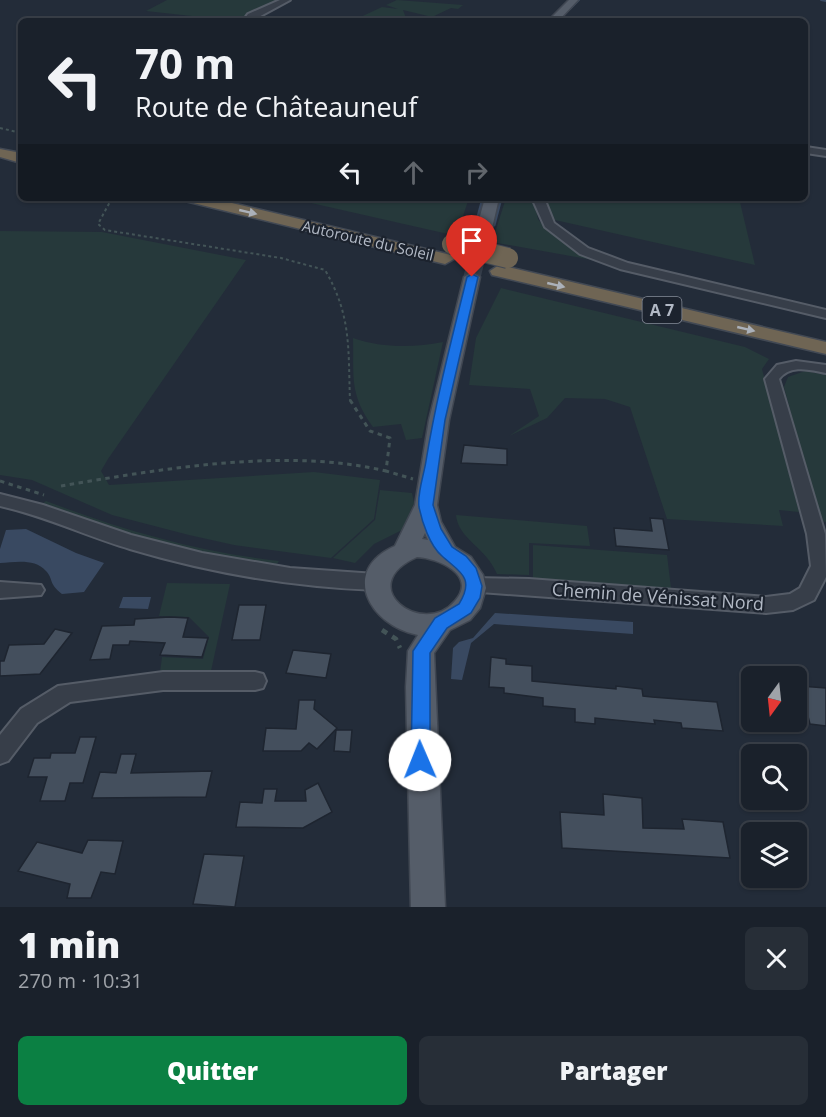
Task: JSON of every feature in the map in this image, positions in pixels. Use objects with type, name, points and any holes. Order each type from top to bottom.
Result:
[{"type":"highway","points":[[0,140],[18,144]]},
{"type":"highway","points":[[0,153],[18,157]]},
{"type":"highway","name":"Autoroute du Soleil","points":[[206,201],[503,264],[826,348]]},
{"type":"highway","name":"Autoroute du Soleil","points":[[261,201],[448,251]]},
{"type":"highway","name":"Autoroute du Soleil","points":[[503,264],[826,332]]},
{"type":"main road","points":[[556,18],[574,0]]},
{"type":"main road","points":[[481,241],[491,201]]},
{"type":"main road","points":[[405,551],[426,505],[441,409],[472,277]]},
{"type":"main road","points":[[426,505],[430,522],[446,552]]},
{"type":"main road","points":[[398,618],[419,625],[441,623],[465,609],[472,598],[474,586],[470,572],[461,560],[446,552],[426,547],[405,551],[385,563],[376,582],[381,602],[398,618],[422,651]]},
{"type":"main road","points":[[428,907],[420,760],[422,651],[441,623]]},
{"type":"street","points":[[249,18],[286,0]]},
{"type":"street","points":[[808,150],[826,153]]},
{"type":"street","points":[[539,201],[549,225],[584,251],[624,266],[826,314]]},
{"type":"street","name":"Chemin de Vénissat Nord","points":[[474,586],[529,586],[766,605],[793,602],[807,594],[815,582],[820,566],[816,534],[772,379],[776,371],[786,366],[801,365],[826,369]]},
{"type":"street","points":[[0,500],[33,507],[90,530],[148,548],[221,564],[346,582],[376,582]]},
{"type":"street","points":[[0,590],[34,590]]},
{"type":"street","points":[[0,753],[28,716],[66,693],[163,681],[255,681]]},
{"type":"path","points":[[0,128],[18,132]]},
{"type":"path","points":[[110,201],[98,225],[105,230],[260,255],[325,270],[339,294],[347,328],[350,402],[370,431],[390,438],[386,471]]},
{"type":"path","points":[[61,486],[125,474],[294,458],[354,462],[402,478],[430,480]]},
{"type":"path","points":[[0,481],[50,498]]},
{"type":"shaded area","points":[[167,0],[281,0],[243,18],[210,18],[146,11]]},
{"type":"shaded area","points":[[397,0],[463,5],[458,9],[451,8],[432,17],[403,10],[406,18],[358,18],[382,7],[398,9],[386,5]]},
{"type":"shaded area","points":[[302,201],[468,201],[457,234],[448,234]]},
{"type":"shaded area","points":[[505,201],[534,201],[538,219],[544,227],[593,260],[492,242]]},
{"type":"shaded area","points":[[546,201],[740,201],[755,265],[555,220]]},
{"type":"shaded area","points":[[0,231],[102,232],[246,260],[108,459],[101,471],[109,485],[314,472],[380,480],[374,519],[331,558],[234,545],[189,535],[112,515],[32,480],[0,475]]},
{"type":"shaded area","points":[[501,288],[745,347],[769,359],[762,369],[799,512],[779,510],[783,526],[667,519],[630,407],[605,399],[565,398],[547,418],[509,436],[539,416],[530,389],[469,385],[476,338]]},
{"type":"shaded area","points":[[353,338],[375,344],[398,346],[443,342],[422,438],[406,440],[401,424],[373,427],[356,395],[353,375]]},
{"type":"shaded area","points":[[805,371],[826,375],[826,522],[820,521],[784,387],[788,377]]},
{"type":"shaded area","points":[[380,490],[412,493],[414,503],[402,530],[374,544],[355,563],[333,558],[375,520]]},
{"type":"shaded area","points":[[46,501],[103,521],[190,546],[279,561],[277,564],[187,549],[100,524],[43,503]]},
{"type":"shaded area","points":[[456,515],[587,526],[590,546],[529,543],[529,575],[497,574],[486,557],[462,531]]},
{"type":"shaded area","points":[[533,545],[667,555],[671,588],[533,580]]},
{"type":"shaded area","points":[[167,583],[230,584],[211,671],[160,672],[162,657],[203,659],[209,637],[189,617],[159,616]]},
{"type":"water","points":[[26,529],[76,553],[104,563],[84,592],[62,594],[46,571],[31,562],[0,563],[0,549],[6,530]]},
{"type":"water","points":[[123,597],[151,597],[148,609],[119,608]]},
{"type":"water","points":[[495,613],[633,622],[633,634],[494,624],[471,643],[462,680],[451,679],[453,648],[459,642],[473,638]]},
{"type":"building","points":[[464,445],[507,449],[507,465],[461,463]]},
{"type":"building","points":[[650,518],[663,519],[669,550],[616,546],[614,528],[652,531]]},
{"type":"building","points":[[239,605],[266,605],[260,640],[232,640]]},
{"type":"building","points":[[188,618],[183,637],[208,638],[202,657],[160,655],[165,643],[130,641],[129,645],[113,645],[110,659],[90,660],[102,626],[134,625],[135,619]]},
{"type":"building","points":[[55,629],[72,633],[40,674],[0,676],[0,661],[4,661],[9,645],[44,644]]},
{"type":"building","points":[[293,650],[331,654],[326,678],[286,673]]},
{"type":"building","points":[[491,657],[506,659],[506,664],[532,666],[532,681],[616,689],[616,686],[642,689],[643,696],[717,702],[723,731],[682,728],[681,723],[654,720],[655,724],[595,718],[595,724],[575,722],[575,709],[543,706],[543,698],[504,693],[504,688],[489,687]]},
{"type":"building","points":[[807,687],[826,688],[826,726],[810,724],[807,713]]},
{"type":"building","points":[[299,700],[315,700],[314,709],[337,728],[317,749],[309,743],[301,751],[263,751],[266,728],[296,729]]},
{"type":"building","points":[[336,730],[352,730],[350,752],[334,751]]},
{"type":"building","points":[[80,737],[96,737],[83,783],[70,783],[65,801],[40,801],[47,777],[28,777],[34,758],[50,758],[51,753],[75,753]]},
{"type":"building","points":[[121,754],[136,754],[131,773],[212,771],[206,797],[92,798],[100,772],[116,773]]},
{"type":"building","points":[[318,783],[332,812],[303,828],[236,827],[240,802],[262,803],[264,789],[277,789],[275,801],[306,801],[305,790]]},
{"type":"building","points":[[603,794],[642,798],[643,828],[684,829],[682,819],[723,822],[730,858],[562,848],[560,812],[604,815]]},
{"type":"building","points":[[88,840],[123,841],[115,874],[101,872],[91,898],[67,898],[70,884],[18,871],[37,842],[82,853]]},
{"type":"building","points":[[204,854],[244,856],[235,907],[193,904]]},
{"type":"waterway","points":[[570,9],[579,0]]},
{"type":"waterway","points":[[821,0],[826,1]]},
{"type":"waterway","points":[[474,232],[482,201]]},
{"type":"waterway","points":[[494,225],[500,201]]},
{"type":"waterway","points":[[472,239],[474,230]]},
{"type":"tunnel","points":[[472,277],[481,241]]},
{"type":"route","points":[[420,760],[422,651],[441,623],[465,609],[472,598],[474,586],[470,572],[461,560],[446,552],[433,530],[426,505],[439,420],[472,277]]}]
